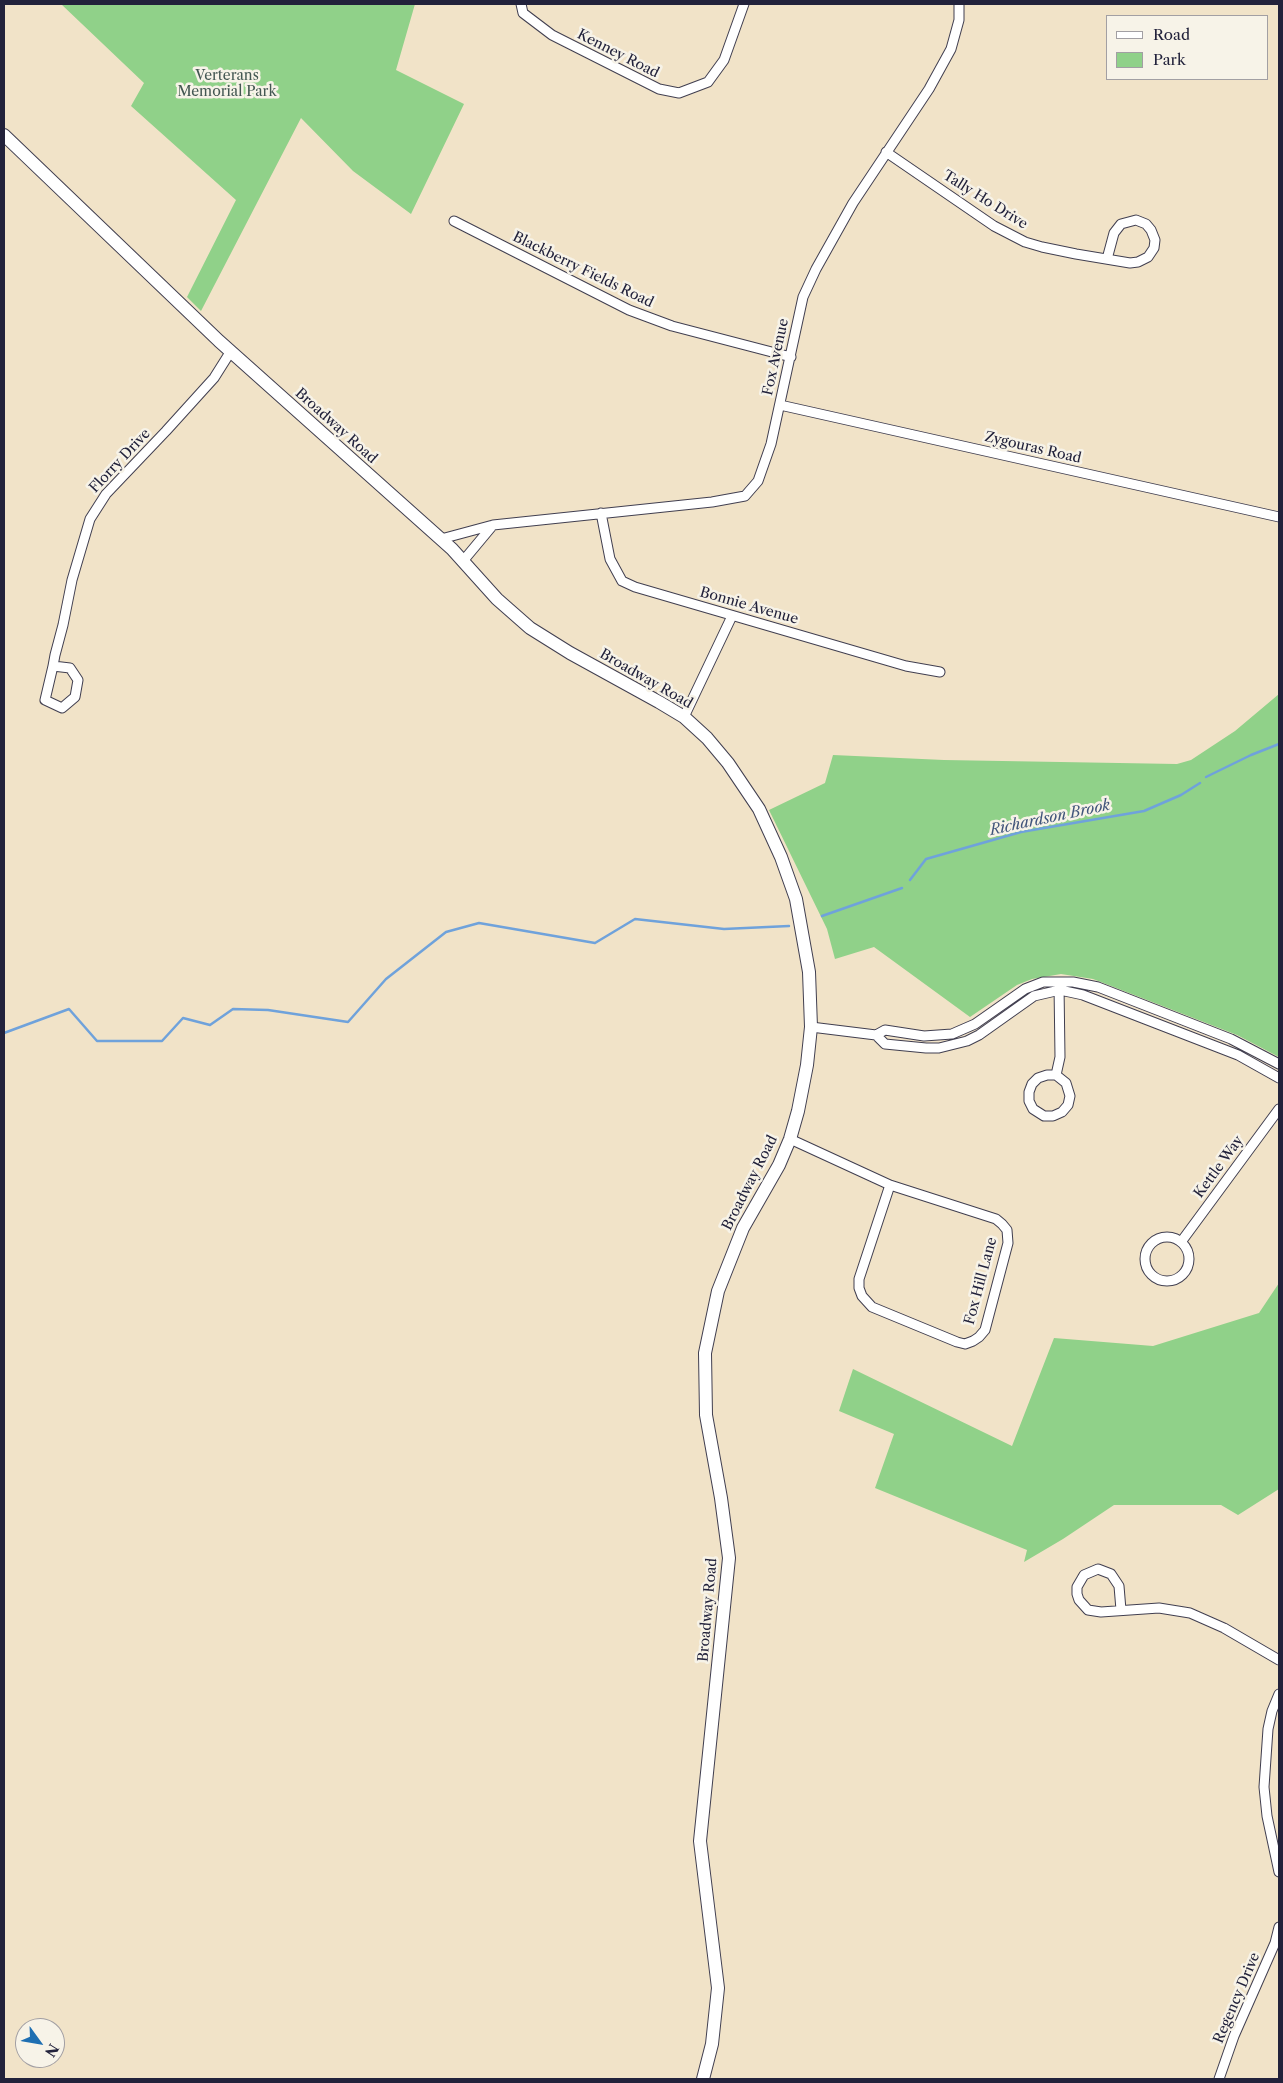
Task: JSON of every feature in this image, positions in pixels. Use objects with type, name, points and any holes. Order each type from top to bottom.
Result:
[{"type":"main road","name":"Broadway Road","points":[[4,135],[231,351],[441,539],[497,599],[530,628],[570,653],[684,717],[707,738],[728,763],[759,809],[781,857],[796,899],[809,972],[811,1027],[804,1089],[790,1138],[779,1165],[742,1228],[722,1279],[705,1353],[706,1415],[721,1498],[729,1558],[700,1841],[718,1988],[712,2044],[702,2079]]},
{"type":"street","name":"Kenney Road","points":[[522,8],[552,35],[659,90],[680,93],[708,82],[724,60],[744,4]]},
{"type":"street","name":"Fox Avenue","points":[[441,539],[493,525],[712,502],[745,496],[758,481],[771,444],[803,297],[816,269],[853,203],[929,89],[951,49],[959,20],[959,4]]},
{"type":"street","name":"Tally Ho Drive","points":[[886,152],[1009,234],[1042,247],[1107,259],[1134,263],[1145,259],[1154,248],[1155,240],[1151,230],[1146,224],[1136,220],[1121,224],[1114,233],[1107,259]]},
{"type":"street","name":"Blackberry Fields Road","points":[[454,221],[629,310],[672,326],[791,357]]},
{"type":"street","name":"Florry Drive","points":[[53,666],[70,668],[78,680],[75,697],[62,708],[45,700],[53,666],[84,537],[97,506],[214,378],[231,351]]},
{"type":"street","name":"Zygouras Road","points":[[780,405],[1279,517]]},
{"type":"street","name":"Bonnie Avenue","points":[[601,513],[610,559],[622,581],[635,588],[906,666],[940,672]]},
{"type":"street","points":[[463,561],[493,525]]},
{"type":"street","points":[[684,717],[732,616]]},
{"type":"street","points":[[811,1027],[876,1035],[885,1030],[924,1036],[952,1034],[975,1024],[1025,988],[1043,982],[1098,987],[1237,1042],[1279,1064]]},
{"type":"street","points":[[876,1035],[884,1044],[926,1048],[939,1048],[967,1041],[1034,996],[1060,985],[1238,1055],[1279,1078]]},
{"type":"street","points":[[1056,1075],[1060,1057],[1060,985]]},
{"type":"street","points":[[990,1013],[998,1021]]},
{"type":"street","points":[[1186,1034],[1190,1023]]},
{"type":"street","points":[[1056,1075],[1064,1080],[1069,1087],[1070,1101],[1062,1112],[1054,1116],[1044,1116],[1033,1109],[1029,1101],[1029,1092],[1032,1084],[1038,1078],[1056,1075]]},
{"type":"street","name":"Kettle Way","points":[[1181,1242],[1279,1109]]},
{"type":"street","name":"Fox Hill Lane","points":[[790,1138],[890,1185],[996,1219],[1006,1230],[1008,1243],[985,1330],[973,1341],[965,1344],[957,1342],[872,1307],[862,1296],[858,1288],[859,1279],[890,1185]]},
{"type":"street","points":[[1163,1237],[1173,1238],[1181,1242],[1187,1249],[1189,1258],[1185,1272],[1173,1280],[1163,1280],[1155,1277],[1146,1266],[1148,1247],[1163,1237]]},
{"type":"street","points":[[1121,1610],[1119,1586],[1111,1574],[1098,1569],[1084,1575],[1077,1587],[1079,1600],[1094,1612],[1159,1608],[1190,1613],[1224,1628],[1279,1660]]},
{"type":"street","points":[[1279,1694],[1272,1711],[1268,1729],[1264,1788],[1267,1816],[1279,1872]]},
{"type":"street","name":"Regency Drive","points":[[1219,2079],[1234,2036],[1275,1943],[1279,1928]]},
{"type":"green space","name":"Verterans Memorial Park","points":[[61,4],[415,4],[396,70],[464,104],[411,214],[353,171],[301,118],[201,311],[187,297],[236,200],[131,106],[144,83]]},
{"type":"green space","points":[[1279,694],[1279,1057],[1237,1035],[1093,979],[1061,974],[1032,979],[1017,985],[970,1017],[874,947],[835,959],[827,929],[769,810],[825,783],[833,755],[944,760],[1177,764],[1191,760],[1235,731]]},
{"type":"green space","points":[[1279,1283],[1279,1489],[1238,1515],[1221,1505],[1114,1505],[1024,1562],[1027,1550],[875,1488],[894,1434],[839,1411],[853,1369],[1012,1446],[1054,1338],[1153,1346],[1259,1313]]},
{"type":"waterway","name":"Richardson Brook","points":[[1206,777],[1251,755],[1279,744]]},
{"type":"waterway","name":"Richardson Brook","points":[[910,880],[926,859],[1021,832],[1144,811],[1181,795],[1200,783]]},
{"type":"waterway","name":"Richardson Brook","points":[[822,916],[902,888]]},
{"type":"waterway","name":"Richardson Brook","points":[[4,1033],[69,1009],[97,1041],[162,1041],[183,1018],[210,1025],[233,1009],[268,1010],[348,1022],[386,979],[446,932],[479,923],[595,943],[635,919],[724,929],[789,926]]}]
